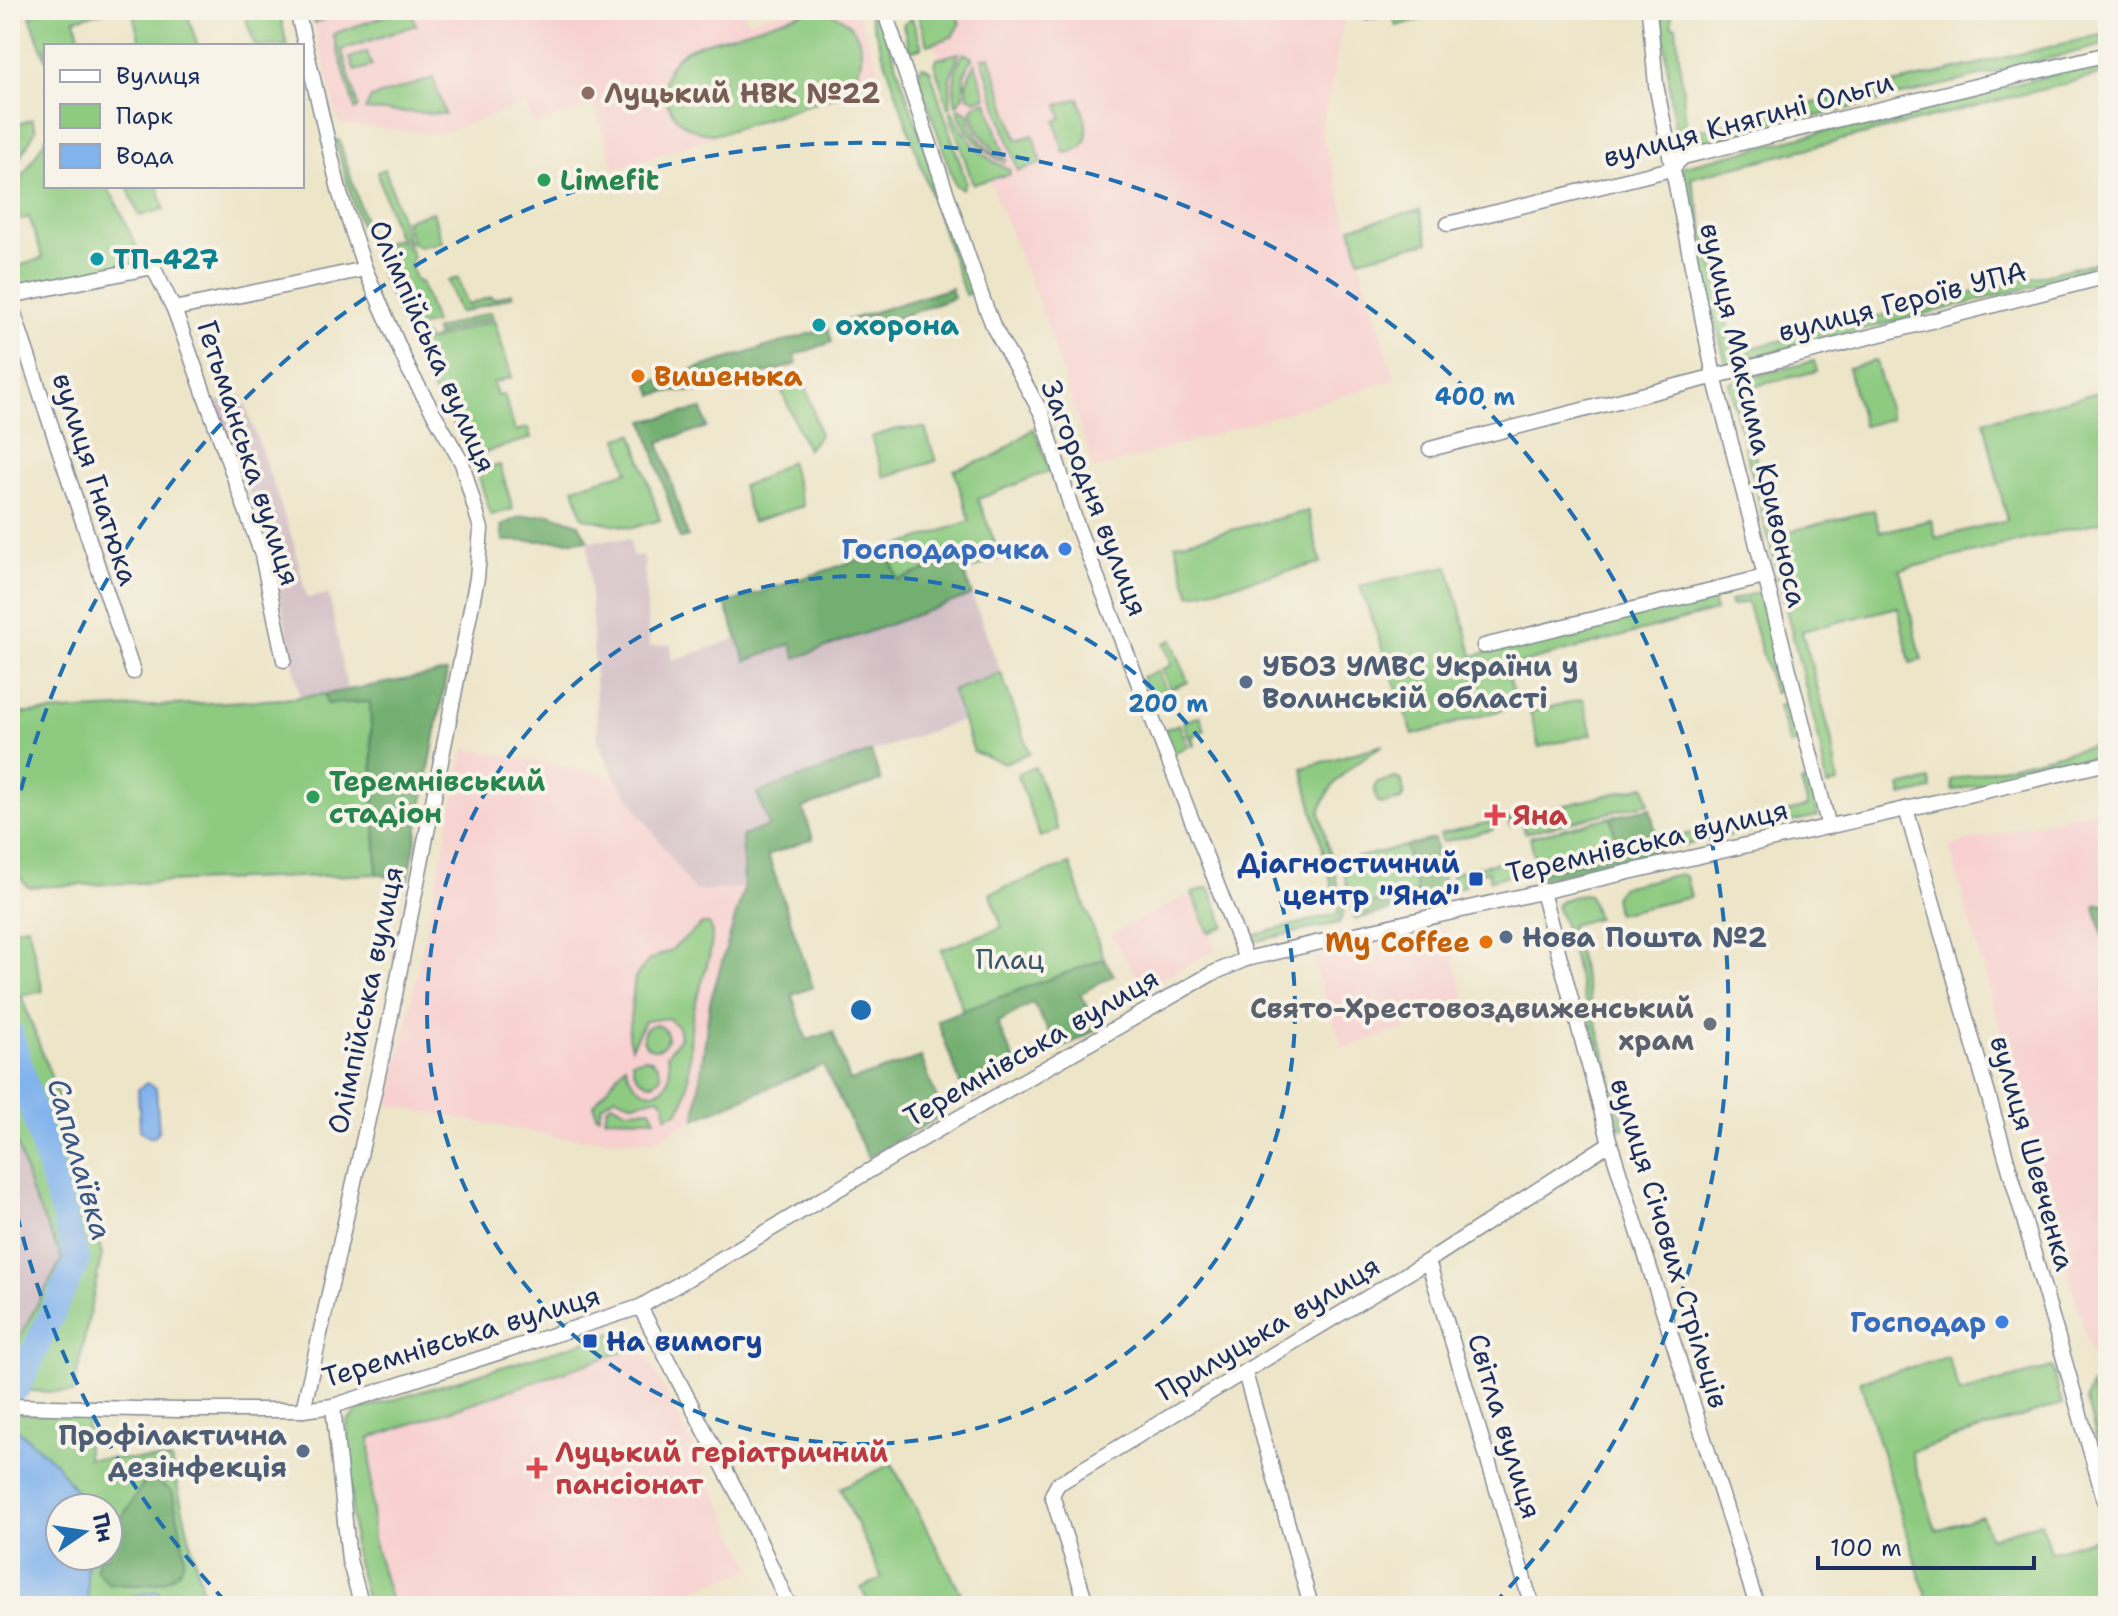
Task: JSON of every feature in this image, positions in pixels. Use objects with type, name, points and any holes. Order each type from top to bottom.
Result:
[{"type":"street","name":"Олімпійська вулиця","points":[[297,10],[340,194],[365,269],[409,370],[462,463],[481,529],[477,578],[388,1030],[303,1410]]},
{"type":"street","name":"Загородня вулиця","points":[[884,10],[983,300],[994,328],[1042,414],[1082,538],[1246,959]]},
{"type":"street","name":"вулиця Максима Кривоноса","points":[[1649,10],[1656,85],[1714,376],[1829,827]]},
{"type":"street","name":"вулиця Княгині Ольги","points":[[1448,224],[1671,169],[1683,157],[2108,54]]},
{"type":"street","name":"Гетьманська вулиця","points":[[10,299],[153,267],[174,309],[262,555],[284,660]]},
{"type":"street","points":[[174,309],[365,269]]},
{"type":"street","name":"вулиця Героїв УПА","points":[[1430,449],[2108,276]]},
{"type":"street","name":"вулиця Гнатюка","points":[[10,299],[133,672]]},
{"type":"street","points":[[1484,646],[1764,577]]},
{"type":"street","name":"Теремнівська вулиця","points":[[10,1406],[303,1410],[333,1406],[640,1307],[958,1118],[1211,974],[1246,959],[2108,763]]},
{"type":"street","name":"вулиця Шевченка","points":[[1906,809],[2108,1512]]},
{"type":"street","name":"вулиця Січових Стрільців","points":[[1542,892],[1610,1143],[1757,1606]]},
{"type":"street","name":"Прилуцька вулиця","points":[[1087,1606],[1052,1495],[1058,1484],[1428,1261],[1610,1143]]},
{"type":"street","name":"Світла вулиця","points":[[1428,1261],[1532,1606]]},
{"type":"street","points":[[640,1307],[741,1500],[789,1606]]},
{"type":"street","points":[[1245,1373],[1311,1606]]},
{"type":"street","points":[[333,1406],[349,1560],[362,1606]]},
{"type":"shaded area","name":"Луцький НВК №22","points":[[353,10],[744,10],[748,21],[783,10],[858,10],[882,81],[615,169],[594,105],[533,125],[526,105],[437,134],[339,124],[314,23]]},
{"type":"shaded area","points":[[920,10],[1346,10],[1321,131],[1395,380],[1094,470],[1040,305]]},
{"type":"shaded area","points":[[242,395],[294,544],[307,598],[329,594],[347,689],[300,697],[271,551],[215,402]]},
{"type":"shaded area","points":[[630,539],[632,556],[644,555],[649,647],[671,644],[673,661],[738,638],[746,660],[791,644],[797,658],[972,595],[1001,673],[953,691],[962,720],[757,793],[769,826],[742,836],[744,888],[694,891],[615,777],[598,740],[588,541]]},
{"type":"shaded area","points":[[465,748],[615,777],[694,891],[744,888],[710,1002],[695,1119],[654,1141],[562,1138],[389,1105]]},
{"type":"shaded area","points":[[2108,806],[2108,1370],[2096,1372],[1949,846]]},
{"type":"shaded area","points":[[1192,893],[1216,950],[1144,988],[1111,935]]},
{"type":"shaded area","points":[[1445,925],[1468,1009],[1343,1048],[1311,957]]},
{"type":"shaded area","points":[[10,1119],[31,1192],[62,1259],[10,1355]]},
{"type":"shaded area","name":"Луцький геріатричний пансіонат","points":[[642,1345],[753,1569],[690,1590],[694,1606],[392,1606],[373,1539],[370,1438]]},
{"type":"green space","points":[[47,10],[111,10],[75,19],[80,41],[85,40],[86,44],[44,44],[44,55],[30,16]]},
{"type":"green space","points":[[132,10],[186,10],[197,44],[140,44]]},
{"type":"green space","points":[[243,10],[279,10],[287,44],[254,44]]},
{"type":"green space","points":[[311,10],[353,10],[314,23]]},
{"type":"green space","points":[[411,10],[416,25],[342,50],[358,107],[355,110],[333,34]]},
{"type":"green space","points":[[812,10],[829,12],[843,19],[860,42],[858,69],[851,83],[838,95],[722,133],[704,133],[676,117],[668,105],[664,90],[666,75],[673,62],[687,50]]},
{"type":"green space","points":[[868,10],[878,10],[973,292],[965,295]]},
{"type":"green space","points":[[938,10],[956,10],[960,23],[952,37],[928,45],[918,16]]},
{"type":"green space","points":[[1408,10],[1458,10],[1396,26],[1393,14]]},
{"type":"green space","points":[[1661,10],[1671,10],[1672,26],[1676,26],[1687,133],[2108,33],[2108,44],[1677,151]]},
{"type":"green space","points":[[912,18],[922,47],[910,51],[903,25]]},
{"type":"green space","points":[[367,52],[372,66],[355,71],[350,58]]},
{"type":"green space","points":[[959,53],[950,78],[951,107],[948,108],[934,63],[937,59]]},
{"type":"green space","points":[[964,53],[972,58],[964,75],[964,96],[956,105],[955,78]]},
{"type":"green space","points":[[990,57],[1017,140],[1033,135],[1042,163],[1018,171],[982,59]]},
{"type":"green space","points":[[2108,61],[2108,73],[1691,178],[1735,352],[2108,259],[2108,268],[1726,364],[1677,168]]},
{"type":"green space","points":[[975,63],[986,97],[975,100],[968,96],[966,83]]},
{"type":"green space","points":[[922,66],[930,70],[966,182],[962,189],[955,185],[918,74]]},
{"type":"green space","points":[[433,78],[445,114],[365,110],[371,98]]},
{"type":"green space","points":[[1079,98],[1086,124],[1086,140],[1082,146],[1064,153],[1055,121],[1062,118],[1058,105]]},
{"type":"green space","points":[[987,101],[1006,160],[984,139],[973,119],[971,112],[976,104]]},
{"type":"green space","points":[[959,108],[968,113],[981,141],[1005,163],[975,141],[961,118]]},
{"type":"green space","points":[[952,111],[974,146],[1009,169],[1010,174],[973,184],[949,112]]},
{"type":"green space","points":[[32,119],[36,130],[10,175],[10,127]]},
{"type":"green space","points":[[335,140],[339,140],[370,238],[367,242],[356,213]]},
{"type":"green space","points":[[44,141],[44,188],[106,188],[144,263],[10,290],[10,269],[43,258],[29,217],[10,223],[10,187],[18,184]]},
{"type":"green space","points":[[385,169],[409,244],[397,235],[377,172]]},
{"type":"green space","points":[[128,188],[159,188],[164,209],[139,216]]},
{"type":"green space","points":[[1420,210],[1428,242],[1359,259],[1351,227]]},
{"type":"green space","points":[[433,212],[442,242],[419,247],[412,243],[405,220]]},
{"type":"green space","points":[[397,239],[410,249],[415,280],[421,283],[435,323],[412,328],[403,326],[374,259],[379,245]]},
{"type":"green space","points":[[458,278],[467,305],[491,297],[512,293],[513,296],[459,313],[448,281]]},
{"type":"green space","points":[[951,288],[954,298],[853,333],[848,320]]},
{"type":"green space","points":[[491,312],[493,317],[436,335],[435,330]]},
{"type":"green space","points":[[494,320],[512,377],[493,383],[497,396],[504,395],[515,431],[528,428],[531,438],[473,456],[428,382],[411,344],[424,335],[427,341]]},
{"type":"green space","points":[[828,328],[832,342],[795,355],[797,364],[704,392],[653,395],[649,383]]},
{"type":"green space","points":[[1814,361],[1817,371],[1739,390],[1775,535],[1874,510],[1880,532],[1931,520],[1936,538],[2007,520],[1984,421],[2103,391],[2108,411],[2108,520],[1900,570],[1922,660],[1910,663],[1898,607],[1802,631],[1831,737],[1838,783],[1827,786],[1819,740],[1729,383]]},
{"type":"green space","points":[[1876,361],[1891,419],[1863,426],[1848,368]]},
{"type":"green space","points":[[804,379],[820,435],[807,450],[780,387]]},
{"type":"green space","points":[[702,409],[707,427],[659,442],[688,537],[680,539],[644,421]]},
{"type":"green space","points":[[925,428],[936,461],[884,477],[871,437],[897,429]]},
{"type":"green space","points":[[1034,428],[1050,471],[978,499],[1001,558],[964,572],[959,559],[898,580],[887,550],[970,521],[954,470],[996,456]]},
{"type":"green space","points":[[633,434],[660,520],[632,528],[583,518],[574,488],[628,471],[618,438]]},
{"type":"green space","points":[[790,461],[803,506],[752,522],[742,486],[759,480]]},
{"type":"green space","points":[[500,465],[513,509],[491,515],[477,471]]},
{"type":"green space","points":[[1308,511],[1321,563],[1190,595],[1175,544]]},
{"type":"green space","points":[[550,514],[579,524],[588,541],[503,541],[501,526],[519,517]]},
{"type":"green space","points":[[887,550],[898,580],[959,558],[972,595],[796,658],[791,644],[746,661],[725,604]]},
{"type":"green space","points":[[1448,566],[1473,656],[1711,594],[1716,611],[1507,667],[1516,706],[1413,735],[1360,586]]},
{"type":"green space","points":[[1758,592],[1788,689],[1774,693],[1747,602],[1732,606],[1730,601]]},
{"type":"green space","points":[[1172,640],[1188,682],[1170,689],[1162,669],[1172,665],[1164,643]]},
{"type":"green space","points":[[1158,671],[1166,690],[1149,697],[1142,677]]},
{"type":"green space","points":[[447,672],[408,882],[377,874],[370,702],[327,704],[325,694]]},
{"type":"green space","points":[[1001,673],[1030,753],[1004,763],[974,752],[952,691]]},
{"type":"green space","points":[[325,694],[328,704],[370,701],[377,874],[28,887],[10,866],[10,714]]},
{"type":"green space","points":[[1583,699],[1592,734],[1539,747],[1530,712]]},
{"type":"green space","points":[[1790,702],[1800,742],[1790,745],[1778,706]]},
{"type":"green space","points":[[1200,716],[1205,730],[1192,736],[1195,745],[1192,746],[1183,722]]},
{"type":"green space","points":[[1179,724],[1188,747],[1172,754],[1163,730]]},
{"type":"green space","points":[[2108,742],[2108,754],[1953,791],[1951,780]]},
{"type":"green space","points":[[1383,745],[1336,781],[1320,813],[1344,912],[1339,923],[1251,942],[1248,937],[1339,913],[1302,768]]},
{"type":"green space","points":[[871,752],[881,781],[803,808],[813,839],[768,855],[813,987],[792,995],[807,1040],[833,1032],[850,1081],[921,1057],[943,1115],[868,1157],[823,1065],[695,1119],[710,1002],[744,888],[742,836],[769,826],[757,793]]},
{"type":"green space","points":[[1035,767],[1058,830],[1040,837],[1017,774]]},
{"type":"green space","points":[[1396,778],[1402,781],[1404,794],[1401,800],[1382,804],[1377,801],[1374,787],[1377,782]]},
{"type":"green space","points":[[1809,780],[1818,816],[1675,847],[1670,838],[1808,807],[1801,782]]},
{"type":"green space","points":[[1930,780],[1932,789],[1902,796],[1900,787]]},
{"type":"green space","points":[[1645,786],[1649,803],[1525,833],[1522,823],[1510,826],[1508,819]]},
{"type":"green space","points":[[1650,808],[1660,851],[1540,879],[1538,873],[1619,854],[1611,817]]},
{"type":"green space","points":[[1611,817],[1619,854],[1538,873],[1530,837]]},
{"type":"green space","points":[[1491,822],[1493,830],[1442,842],[1440,834]]},
{"type":"green space","points":[[1434,839],[1445,889],[1422,903],[1355,919],[1352,908],[1417,893],[1406,846]]},
{"type":"green space","points":[[1406,846],[1418,893],[1352,908],[1341,861]]},
{"type":"green space","points":[[1520,857],[1524,872],[1490,880],[1488,871],[1463,877],[1465,886],[1454,889],[1450,874]]},
{"type":"green space","name":"Плац","points":[[1070,864],[1104,959],[963,1011],[941,950],[1002,927],[990,893]]},
{"type":"green space","points":[[1680,874],[1686,877],[1691,897],[1617,914],[1614,897],[1621,887]]},
{"type":"green space","points":[[1209,887],[1225,926],[1209,933],[1192,893]]},
{"type":"green space","points":[[1589,895],[1597,918],[1570,925],[1625,1128],[1620,1129],[1564,925],[1556,906],[1562,900]]},
{"type":"green space","points":[[2098,904],[2108,905],[2108,954],[2095,907]]},
{"type":"green space","points":[[702,924],[709,924],[712,941],[693,1013],[683,1104],[677,1112],[666,1116],[665,1104],[659,1097],[634,1103],[615,1096],[601,1106],[599,1116],[596,1115],[594,1105],[625,1065],[630,1078],[646,1091],[655,1092],[668,1081],[670,1070],[667,1055],[680,1037],[678,1027],[668,1018],[645,1021],[631,1047],[628,1036],[635,978],[648,961],[671,950]]},
{"type":"green space","points":[[28,926],[43,991],[21,995],[55,1087],[102,1254],[73,1393],[10,1390],[10,1355],[62,1259],[31,1192],[10,1119],[10,929]]},
{"type":"green space","points":[[1104,959],[1114,975],[1080,994],[1099,1028],[1059,1050],[1033,1003],[997,1023],[1020,1072],[974,1098],[969,1088],[963,1091],[937,1020]]},
{"type":"green space","points":[[655,1025],[663,1029],[667,1037],[663,1045],[655,1049],[647,1045],[643,1037],[647,1029]]},
{"type":"green space","points":[[646,1058],[654,1062],[660,1072],[661,1076],[654,1083],[641,1080],[634,1070],[632,1061]]},
{"type":"green space","points":[[612,1103],[625,1110],[651,1109],[655,1119],[605,1118],[607,1108]]},
{"type":"green space","points":[[623,1330],[635,1332],[642,1345],[370,1438],[373,1539],[392,1606],[368,1606],[354,1551],[347,1421],[360,1410]]},
{"type":"green space","points":[[1948,1357],[1960,1393],[2052,1367],[2062,1404],[1911,1452],[1936,1530],[1982,1516],[1990,1538],[2041,1522],[2050,1552],[2099,1537],[2108,1569],[2108,1606],[1929,1606],[1860,1381]]},
{"type":"green space","points":[[2091,1386],[2108,1446],[2108,1478],[2086,1400]]},
{"type":"green space","points":[[10,1413],[87,1415],[87,1458],[171,1460],[206,1606],[167,1606],[165,1598],[111,1600],[110,1606],[70,1606],[69,1572],[124,1572],[124,1492],[76,1492],[54,1462],[10,1423]]},
{"type":"green space","points":[[892,1464],[968,1606],[870,1606],[861,1588],[882,1578],[840,1488]]},
{"type":"green space","points":[[148,1476],[172,1491],[184,1553],[180,1569],[173,1576],[152,1584],[128,1585],[108,1583],[98,1572],[124,1572],[124,1514]]},
{"type":"water","points":[[147,1083],[156,1088],[159,1131],[154,1137],[140,1130],[138,1089]]},
{"type":"water","points":[[10,1423],[54,1462],[76,1492],[44,1492],[44,1572],[87,1572],[88,1606],[10,1606]]},
{"type":"water","points":[[157,1591],[165,1598],[167,1606],[110,1606],[111,1600]]},
{"type":"waterway","name":"Сапалаївка","points":[[10,1033],[77,1260],[17,1388]]},
{"type":"place","name":"Луцький НВК №22","points":[[588,93]]},
{"type":"place","name":"Limefit","points":[[544,180]]},
{"type":"place","name":"ТП-427","points":[[97,259]]},
{"type":"place","name":"охорона","points":[[819,325]]},
{"type":"place","name":"Вишенька","points":[[638,376]]},
{"type":"place","name":"Господарочка","points":[[1065,549]]},
{"type":"place","name":"УБОЗ УМВС України у Волинськiй області","points":[[1246,682]]},
{"type":"place","name":"Теремнівський стадіон","points":[[313,797]]},
{"type":"place","name":"Яна","points":[[1495,815]]},
{"type":"place","name":"Діагностичний центр \"Яна\"","points":[[1476,879]]},
{"type":"place","name":"Нова Пошта №2","points":[[1506,937]]},
{"type":"place","name":"My Coffee","points":[[1486,942]]},
{"type":"place","name":"Свято-Хрестовоздвиженський храм","points":[[1710,1024]]},
{"type":"place","name":"Господар","points":[[2002,1322]]},
{"type":"place","name":"На вимогу","points":[[590,1341]]},
{"type":"place","name":"Профілактична дезінфекція","points":[[303,1451]]},
{"type":"place","name":"Луцький геріатричний пансіонат","points":[[537,1468]]}]
